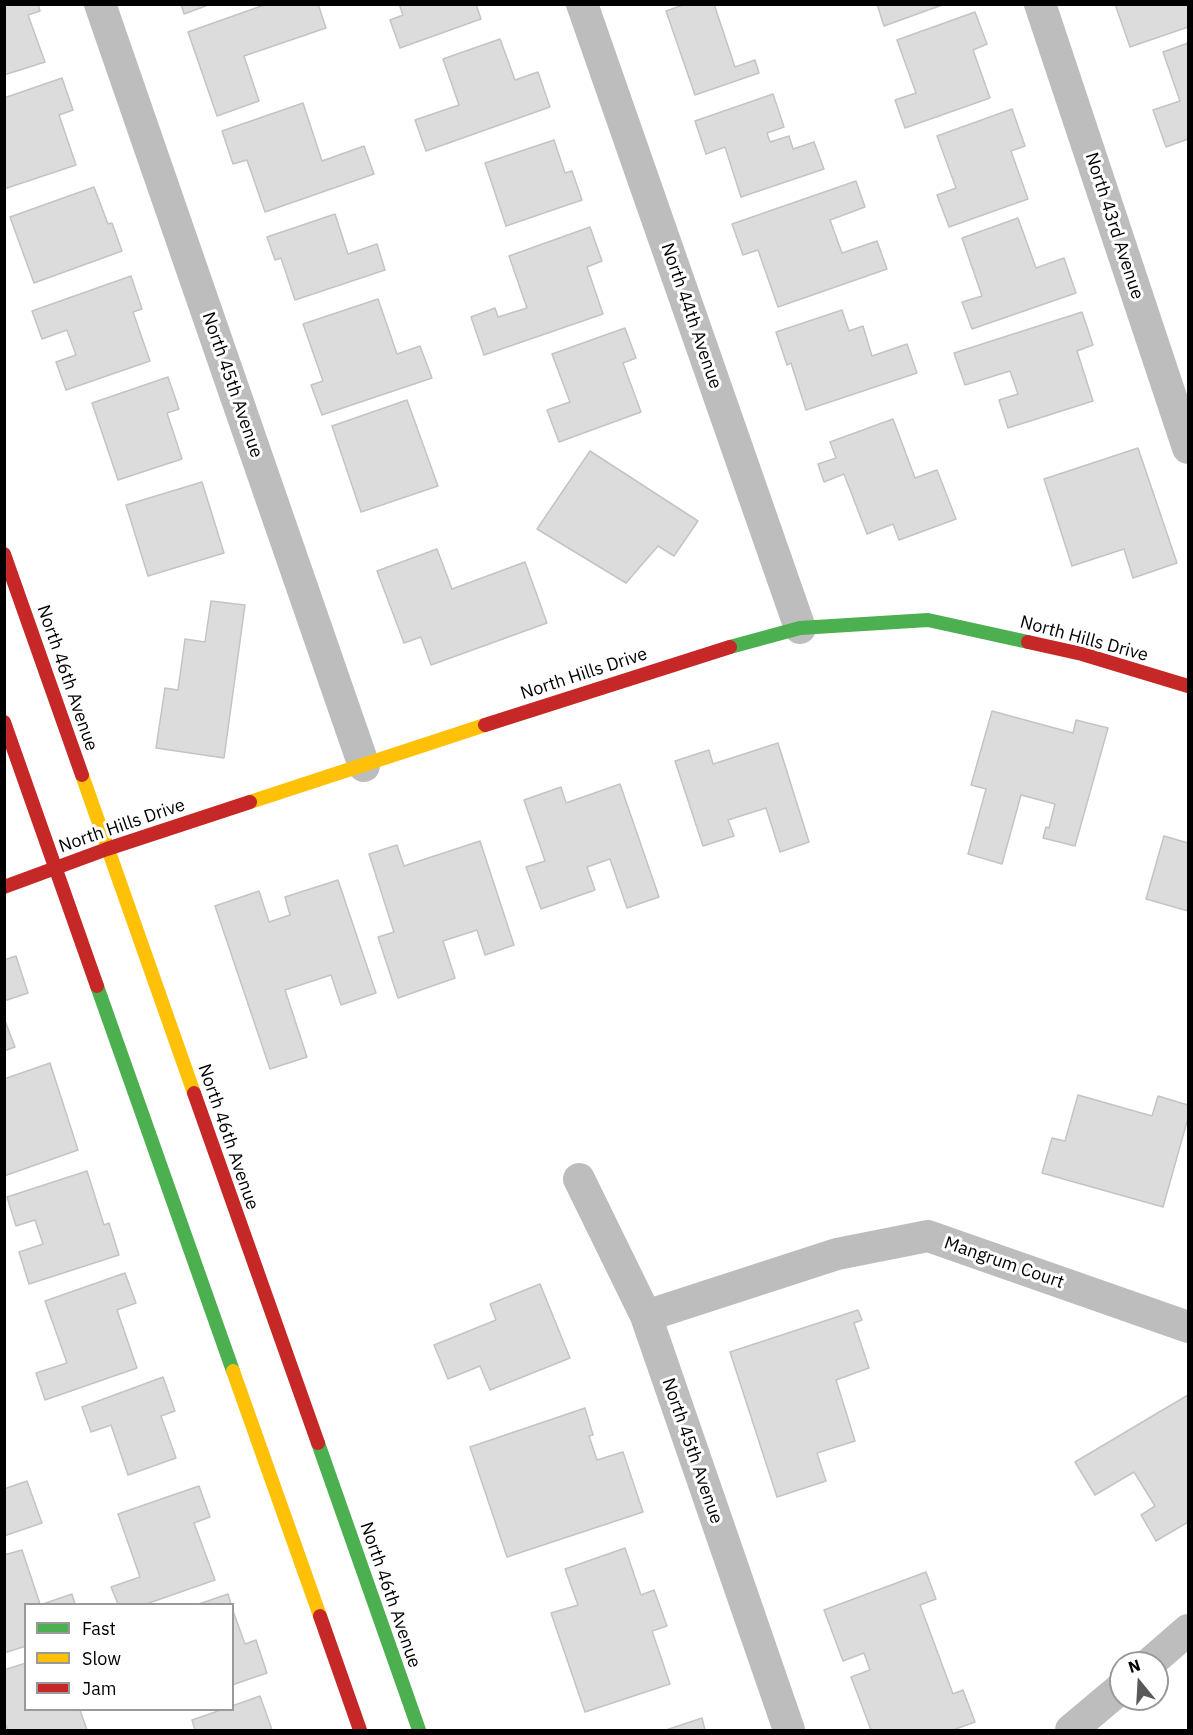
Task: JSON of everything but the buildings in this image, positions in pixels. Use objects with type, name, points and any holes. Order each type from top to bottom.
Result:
[{"type":"street","name":"North 45th Avenue","points":[[100,4],[364,766]]},
{"type":"street","name":"North 44th Avenue","points":[[582,4],[800,628]]},
{"type":"street","name":"North 43rd Avenue","points":[[1040,4],[1188,448]]},
{"type":"street","name":"North 46th Avenue","points":[[4,554],[419,1731]]},
{"type":"street","name":"North Hills Drive","points":[[4,887],[107,849],[695,656],[800,628],[928,620],[1082,654],[1188,686]]},
{"type":"street","points":[[4,722],[360,1731]]},
{"type":"street","name":"North 45th Avenue","points":[[579,1179],[646,1316],[789,1731]]},
{"type":"street","name":"Mangrum Court","points":[[646,1316],[837,1254],[928,1236],[1188,1327]]},
{"type":"street","points":[[1164,1651],[1188,1630]]},
{"type":"street","points":[[1071,1731],[1109,1698]]},
{"type":"traffic: fast","points":[[730,647],[800,628],[928,620],[1028,642]]},
{"type":"traffic: fast","points":[[97,986],[233,1371]]},
{"type":"traffic: fast","points":[[318,1443],[419,1730]]},
{"type":"traffic: slow","points":[[250,802],[485,725]]},
{"type":"traffic: slow","points":[[82,775],[194,1093]]},
{"type":"traffic: slow","points":[[233,1371],[320,1616]]},
{"type":"traffic: jam","points":[[4,554],[82,775]]},
{"type":"traffic: jam","points":[[1028,642],[1082,654],[1188,686]]},
{"type":"traffic: jam","points":[[485,725],[730,647]]},
{"type":"traffic: jam","points":[[4,722],[97,986]]},
{"type":"traffic: jam","points":[[4,887],[107,849],[250,802]]},
{"type":"traffic: jam","points":[[194,1093],[318,1443]]},
{"type":"traffic: jam","points":[[320,1616],[360,1730]]}]
